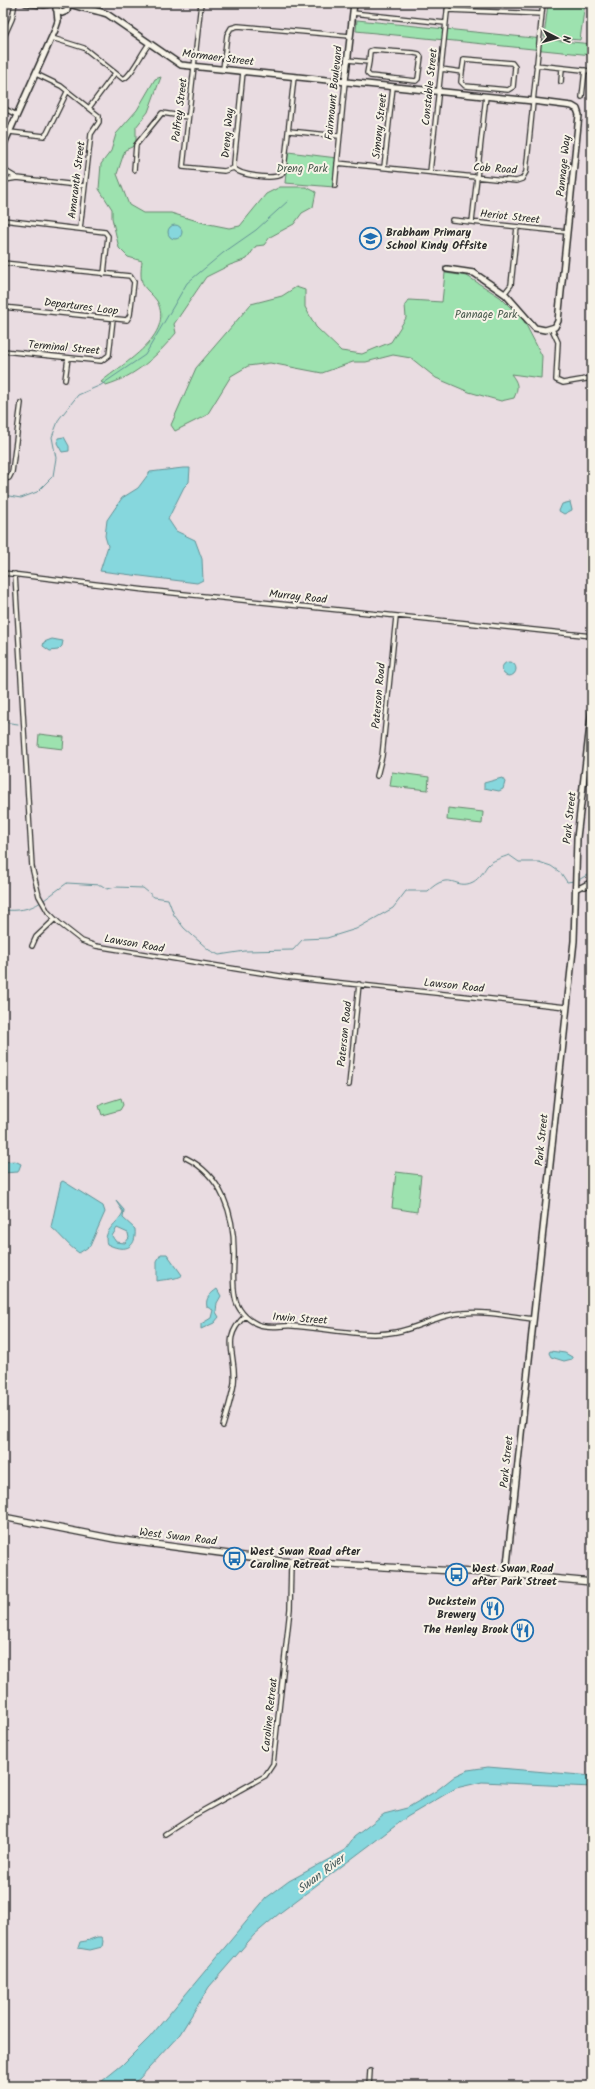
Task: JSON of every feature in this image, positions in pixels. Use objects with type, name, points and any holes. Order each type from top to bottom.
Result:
[{"type":"main road","name":"West Swan Road","points":[[3,1517],[115,1540],[291,1561],[506,1574],[592,1582]]},
{"type":"street","points":[[3,39],[12,19],[15,3]]},
{"type":"street","points":[[26,3],[44,5],[66,12]]},
{"type":"street","points":[[44,5],[55,3],[58,21]]},
{"type":"street","points":[[3,146],[52,38],[58,21],[66,12],[68,3]]},
{"type":"street","name":"Mormaer Street","points":[[68,3],[80,8],[97,10],[107,14],[178,64],[345,82]]},
{"type":"street","name":"Palfrey Street","points":[[201,3],[183,167],[224,171],[234,168]]},
{"type":"street","name":"Fairmount Boulevard","points":[[335,186],[354,3]]},
{"type":"street","name":"Constable Street","points":[[430,172],[448,3]]},
{"type":"street","name":"Cob Road","points":[[337,163],[516,181],[524,177],[526,172],[543,3]]},
{"type":"street","name":"Mormaer Street","points":[[66,12],[80,8]]},
{"type":"street","points":[[447,10],[542,14]]},
{"type":"street","points":[[353,13],[445,24]]},
{"type":"street","points":[[223,69],[227,35],[230,28],[238,26],[350,36]]},
{"type":"street","points":[[52,38],[84,48],[123,78],[128,78],[148,44]]},
{"type":"street","points":[[373,50],[414,53],[419,54],[421,57],[418,79],[416,81],[370,76],[367,74],[369,62],[370,51],[373,50]]},
{"type":"street","points":[[464,59],[512,63],[515,67],[513,87],[508,90],[465,86],[461,82],[462,72],[464,59]]},
{"type":"street","points":[[348,60],[369,62]]},
{"type":"street","points":[[536,65],[592,71]]},
{"type":"street","points":[[561,82],[562,68]]},
{"type":"street","points":[[441,69],[462,72]]},
{"type":"street","points":[[582,97],[585,70]]},
{"type":"street","name":"Dreng Way","points":[[243,72],[234,168],[240,173],[276,177],[281,175],[284,170],[294,77]]},
{"type":"street","points":[[89,108],[115,73]]},
{"type":"street","name":"Amaranth Street","points":[[36,74],[61,86],[99,116],[99,122],[91,134],[80,229]]},
{"type":"street","name":"Pannage Way","points":[[345,82],[572,106],[578,113],[558,321],[552,329]]},
{"type":"street","name":"Simony Street","points":[[384,168],[393,87]]},
{"type":"street","points":[[10,132],[44,136],[47,133],[67,92]]},
{"type":"street","points":[[472,222],[486,96]]},
{"type":"street","points":[[3,108],[17,115]]},
{"type":"street","points":[[134,170],[136,145],[162,113],[188,117]]},
{"type":"street","points":[[289,131],[340,136]]},
{"type":"street","points":[[4,168],[17,178]]},
{"type":"street","points":[[4,168],[4,181],[17,178],[85,186]]},
{"type":"street","points":[[3,220],[107,233],[108,238],[104,274]]},
{"type":"street","name":"Heriot Street","points":[[452,220],[567,232]]},
{"type":"street","points":[[504,294],[511,285],[517,227]]},
{"type":"street","name":"Departures Loop","points":[[3,263],[130,276],[134,279],[129,318],[123,321],[3,307]]},
{"type":"street","points":[[447,268],[474,273],[504,294],[535,328],[545,330],[552,329],[558,342],[556,380],[563,383],[592,378]]},
{"type":"street","name":"Terminal Street","points":[[3,351],[101,361],[107,358],[113,319]]},
{"type":"street","points":[[65,380],[68,358]]},
{"type":"street","points":[[3,479],[9,478],[12,472],[21,403]]},
{"type":"street","name":"Murray Road","points":[[3,573],[396,617],[592,636]]},
{"type":"street","name":"Lawson Road","points":[[15,574],[32,867],[39,896],[55,919],[82,941],[96,946],[238,970],[566,1007]]},
{"type":"street","name":"Paterson Road","points":[[377,776],[382,756],[396,617]]},
{"type":"street","name":"Park Street","points":[[506,1574],[532,1320],[574,941],[577,838],[592,708]]},
{"type":"street","points":[[575,890],[584,887],[592,881]]},
{"type":"street","points":[[584,887],[592,888]]},
{"type":"street","points":[[32,946],[36,937],[55,919]]},
{"type":"street","name":"Paterson Road","points":[[349,1085],[359,984]]},
{"type":"street","points":[[186,1158],[200,1165],[220,1190],[230,1211],[234,1251],[232,1287],[236,1303],[245,1316],[237,1324],[231,1334],[234,1384],[223,1426]]},
{"type":"street","name":"Irwin Street","points":[[245,1316],[258,1324],[276,1327],[291,1326],[375,1334],[396,1332],[463,1313],[488,1313],[532,1320]]},
{"type":"street","name":"Caroline Retreat","points":[[165,1834],[193,1816],[265,1776],[273,1764],[290,1609],[291,1561]]},
{"type":"street","points":[[369,2086],[370,2071]]},
{"type":"green space","points":[[548,3],[585,3],[580,40],[544,37]]},
{"type":"green space","points":[[357,20],[592,44],[592,55],[356,31]]},
{"type":"green space","points":[[161,77],[148,112],[136,127],[136,141],[132,147],[125,150],[117,174],[129,205],[143,213],[171,213],[204,223],[229,228],[240,226],[266,194],[280,187],[306,187],[316,192],[313,207],[302,213],[294,224],[270,237],[264,245],[256,246],[247,259],[230,265],[206,277],[174,324],[176,333],[153,358],[136,371],[106,385],[101,382],[144,348],[153,337],[159,326],[161,314],[157,301],[143,285],[141,276],[142,261],[128,257],[119,248],[112,218],[112,209],[99,189],[101,164],[111,151],[116,134],[137,110],[155,79]]},
{"type":"green space","name":"Dreng Park","points":[[288,152],[337,158],[334,187],[285,183]]},
{"type":"green space","name":"Pannage Park","points":[[445,273],[467,276],[500,297],[524,321],[542,356],[541,378],[511,374],[517,385],[517,391],[514,398],[501,401],[469,392],[436,378],[411,358],[393,355],[366,362],[353,362],[322,373],[270,363],[248,366],[231,376],[207,415],[175,431],[171,425],[196,368],[251,304],[282,296],[296,287],[305,290],[305,307],[316,327],[341,351],[362,354],[391,342],[406,318],[405,305],[409,300],[442,302]]},
{"type":"green space","points":[[39,734],[64,737],[63,749],[38,746]]},
{"type":"green space","points":[[392,772],[429,777],[428,790],[390,786]]},
{"type":"green space","points":[[448,808],[483,812],[482,824],[447,820]]},
{"type":"green space","points":[[121,1098],[123,1105],[120,1110],[102,1115],[99,1106]]},
{"type":"green space","points":[[396,1172],[421,1175],[417,1212],[392,1208]]},
{"type":"water","points":[[175,225],[180,227],[182,232],[180,237],[175,239],[170,237],[168,232],[170,227]]},
{"type":"water","points":[[64,437],[69,446],[69,451],[62,452],[57,443],[58,438]]},
{"type":"water","points":[[190,468],[189,482],[184,487],[168,519],[176,531],[195,540],[202,559],[203,580],[197,583],[100,571],[108,546],[105,536],[107,520],[122,498],[138,488],[150,472]]},
{"type":"water","points":[[570,502],[572,510],[564,514],[559,511],[562,504]]},
{"type":"water","points":[[52,639],[63,641],[62,646],[58,650],[50,651],[43,646],[44,642]]},
{"type":"water","points":[[506,662],[512,662],[516,666],[516,672],[512,676],[506,676],[502,672],[502,666]]},
{"type":"water","points":[[502,778],[505,782],[503,789],[499,791],[484,788],[484,783]]},
{"type":"water","points":[[15,1161],[21,1164],[18,1172],[3,1173],[3,1162]]},
{"type":"water","points":[[63,1181],[103,1206],[105,1212],[90,1246],[79,1253],[51,1227],[61,1182]]},
{"type":"water","points":[[116,1201],[124,1210],[123,1218],[135,1229],[134,1241],[128,1247],[113,1247],[107,1244],[107,1235],[123,1212]],"holes":[[[117,1228],[128,1233],[129,1238],[125,1243],[116,1242],[112,1236]]]},
{"type":"water","points":[[161,1254],[167,1254],[182,1275],[173,1279],[157,1281],[157,1261]]},
{"type":"water","points":[[217,1289],[221,1296],[217,1303],[216,1312],[219,1317],[214,1323],[201,1329],[201,1324],[211,1318],[213,1310],[207,1307],[207,1299]]},
{"type":"water","points":[[550,1351],[565,1353],[572,1357],[572,1359],[564,1361],[551,1357],[549,1353]]},
{"type":"water","name":"Swan River","points":[[488,1767],[592,1776],[592,1787],[482,1782],[456,1788],[407,1817],[281,1912],[254,1935],[209,1987],[180,2034],[139,2079],[128,2086],[96,2086],[122,2065],[150,2037],[266,1898],[289,1881],[344,1851],[354,1837],[384,1814],[407,1808],[436,1791],[455,1776],[468,1770]]},
{"type":"water","points":[[101,1937],[103,1941],[102,1947],[90,1950],[78,1948],[80,1942]]},
{"type":"waterway","points":[[3,495],[21,498],[37,492],[53,476],[56,458],[52,437],[59,419],[78,395],[101,385],[145,355],[187,283],[223,253],[256,230],[288,201]]},
{"type":"waterway","points":[[3,722],[18,724]]},
{"type":"waterway","points":[[44,900],[67,883],[101,885],[107,889],[116,887],[143,888],[154,897],[168,899],[174,915],[184,928],[209,950],[219,955],[245,951],[293,950],[303,939],[327,938],[356,929],[393,908],[406,891],[428,891],[436,885],[448,881],[462,884],[473,882],[489,864],[509,855],[519,862],[539,862],[551,866],[561,873],[567,882],[574,881]]},
{"type":"waterway","points":[[577,881],[592,872]]},
{"type":"waterway","points":[[3,910],[23,909],[32,907],[41,902]]},
{"type":"place","name":"Brabham Primary School Kindy Offsite","points":[[370,239]]},
{"type":"place","name":"West Swan Road after Caroline Retreat","points":[[234,1558]]},
{"type":"place","name":"West Swan Road after Park Street","points":[[457,1575]]},
{"type":"place","name":"Duckstein Brewery","points":[[492,1608]]},
{"type":"place","name":"The Henley Brook","points":[[523,1630]]}]
